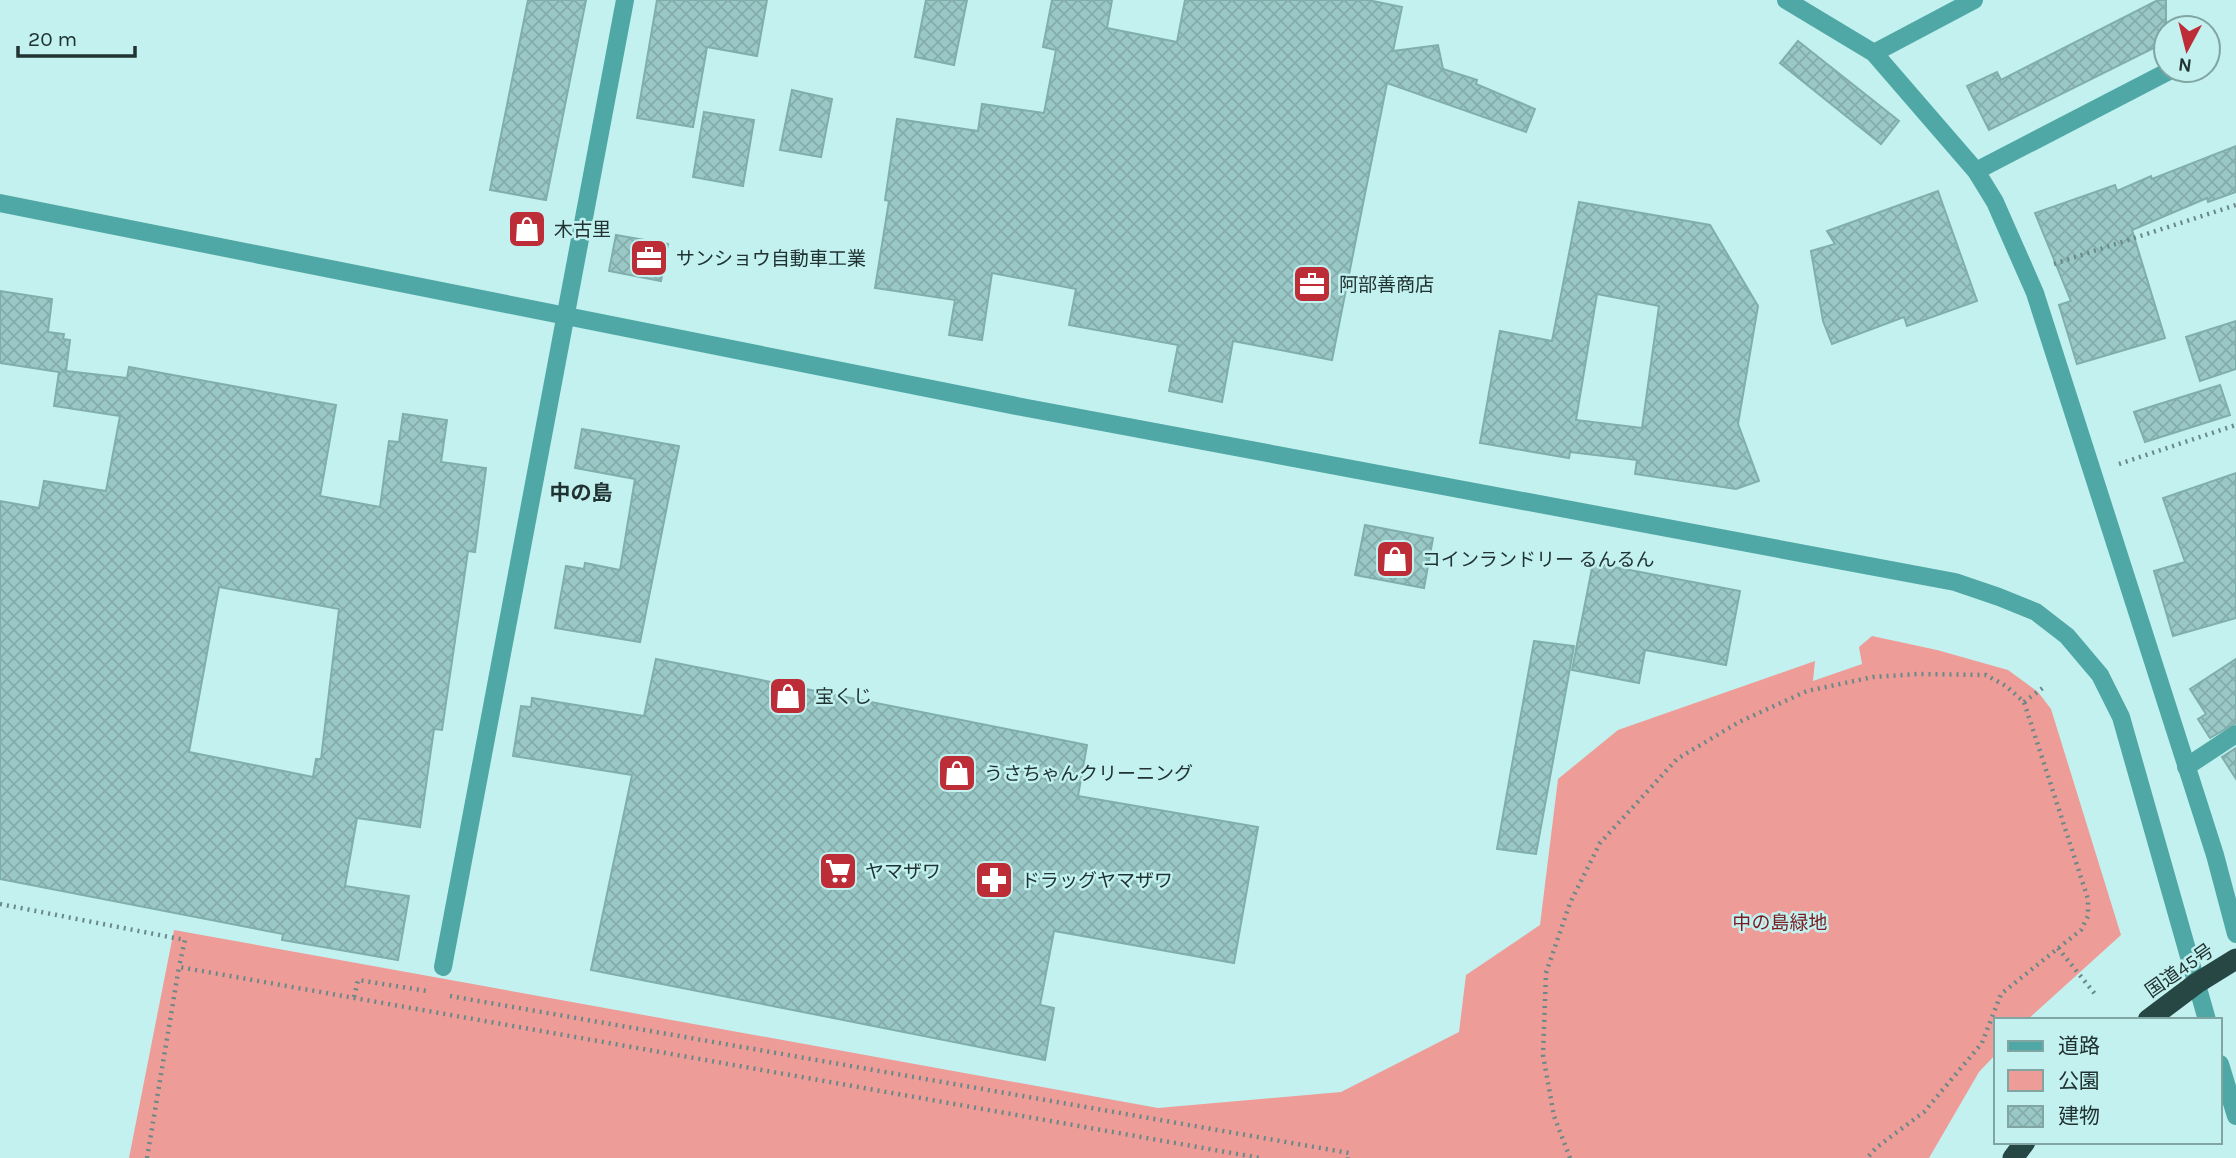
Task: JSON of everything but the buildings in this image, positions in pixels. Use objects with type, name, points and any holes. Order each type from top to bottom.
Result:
[{"type":"highway","name":"国道45号","points":[[2151,1018],[2197,983],[2236,959]]},
{"type":"street","points":[[443,967],[625,0]]},
{"type":"street","points":[[1786,0],[1874,52],[1976,171],[1995,202],[2035,293],[2215,855],[2236,934]]},
{"type":"street","points":[[1874,52],[1974,0]]},
{"type":"street","points":[[1976,171],[2152,80]]},
{"type":"street","points":[[0,203],[1054,413],[1955,582],[1999,597],[2036,612],[2067,636],[2100,675],[2121,717],[2206,1018]]},
{"type":"street","points":[[2186,767],[2236,734]]},
{"type":"street","points":[[2222,1070],[2236,1116]]},
{"type":"path","points":[[2026,273],[2236,205]]},
{"type":"path","points":[[2091,473],[2236,425]]},
{"type":"path","points":[[1570,1158],[1554,1116],[1543,1055],[1546,973],[1570,903],[1600,843],[1677,759],[1739,722],[1807,691],[1873,677],[1918,674],[1986,675],[2006,686],[2024,702],[2088,899],[2088,916],[2081,930],[2001,994],[1982,1043],[1924,1112],[1877,1147],[1867,1158]]},
{"type":"path","points":[[2024,702],[2044,687]]},
{"type":"path","points":[[0,904],[185,940],[147,1158]]},
{"type":"path","points":[[2058,948],[2095,994]]},
{"type":"path","points":[[179,967],[1259,1158]]},
{"type":"path","points":[[354,997],[358,980],[1349,1153],[1348,1158]]},
{"type":"green space","name":"中の島緑地","points":[[1872,636],[1937,650],[2008,670],[2038,692],[2051,709],[2121,935],[2029,1018],[1994,1018],[1994,1056],[1979,1072],[1929,1158],[129,1158],[174,930],[1158,1108],[1341,1092],[1459,1032],[1466,975],[1540,925],[1558,779],[1618,730],[1815,661],[1813,681],[1862,664],[1859,647]]},
{"type":"place","name":"木古里","points":[[527,229]]},
{"type":"place","name":"サンショウ自動車工業","points":[[649,258]]},
{"type":"place","name":"阿部善商店","points":[[1312,284]]},
{"type":"place","name":"コインランドリー るんるん","points":[[1395,559]]},
{"type":"place","name":"宝くじ","points":[[788,696]]},
{"type":"place","name":"うさちゃんクリーニング","points":[[957,773]]},
{"type":"place","name":"ヤマザワ","points":[[838,871]]},
{"type":"place","name":"ドラッグヤマザワ","points":[[994,880]]},
{"type":"district","name":"中の島","points":[[581,493]]}]
